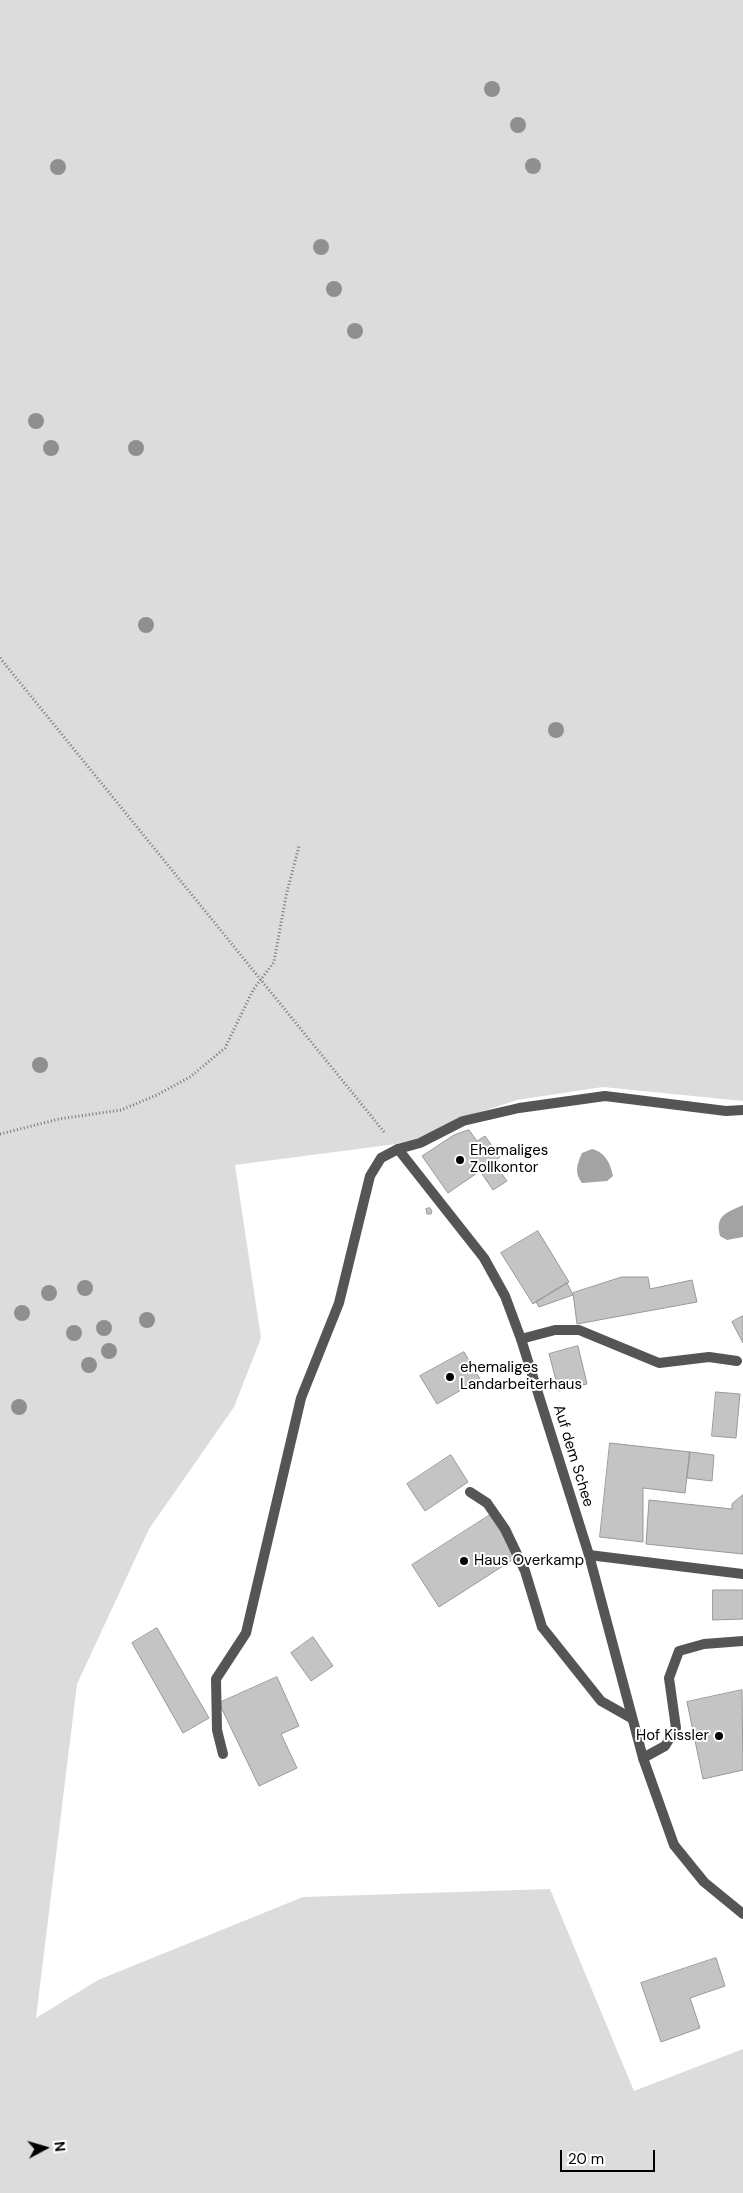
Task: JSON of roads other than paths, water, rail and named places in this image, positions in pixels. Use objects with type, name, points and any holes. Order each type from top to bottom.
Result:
[{"type":"street","points":[[223,1754],[217,1730],[216,1679],[246,1633],[301,1398],[339,1302],[370,1176],[381,1158],[398,1149],[420,1143],[463,1121],[519,1108],[605,1096],[726,1111],[743,1110]]},
{"type":"street","name":"Auf dem Schee","points":[[398,1149],[484,1258],[505,1296],[521,1339],[588,1555],[643,1758],[674,1845],[704,1882],[743,1914]]},
{"type":"street","points":[[521,1339],[555,1330],[572,1329],[659,1363],[709,1357],[737,1362]]},
{"type":"street","points":[[470,1492],[487,1503],[505,1529],[525,1571],[542,1627],[601,1701],[631,1718]]},
{"type":"street","points":[[588,1555],[743,1574]]},
{"type":"street","points":[[643,1758],[665,1746],[676,1728],[669,1678],[679,1651],[704,1644],[743,1641]]},
{"type":"place","name":"Ehemaliges Zollkontor","points":[[460,1160]]},
{"type":"place","name":"ehemaliges Landarbeiterhaus","points":[[450,1377]]},
{"type":"place","name":"Haus Overkamp","points":[[464,1561]]},
{"type":"place","name":"Hof Kissler","points":[[719,1736]]}]
